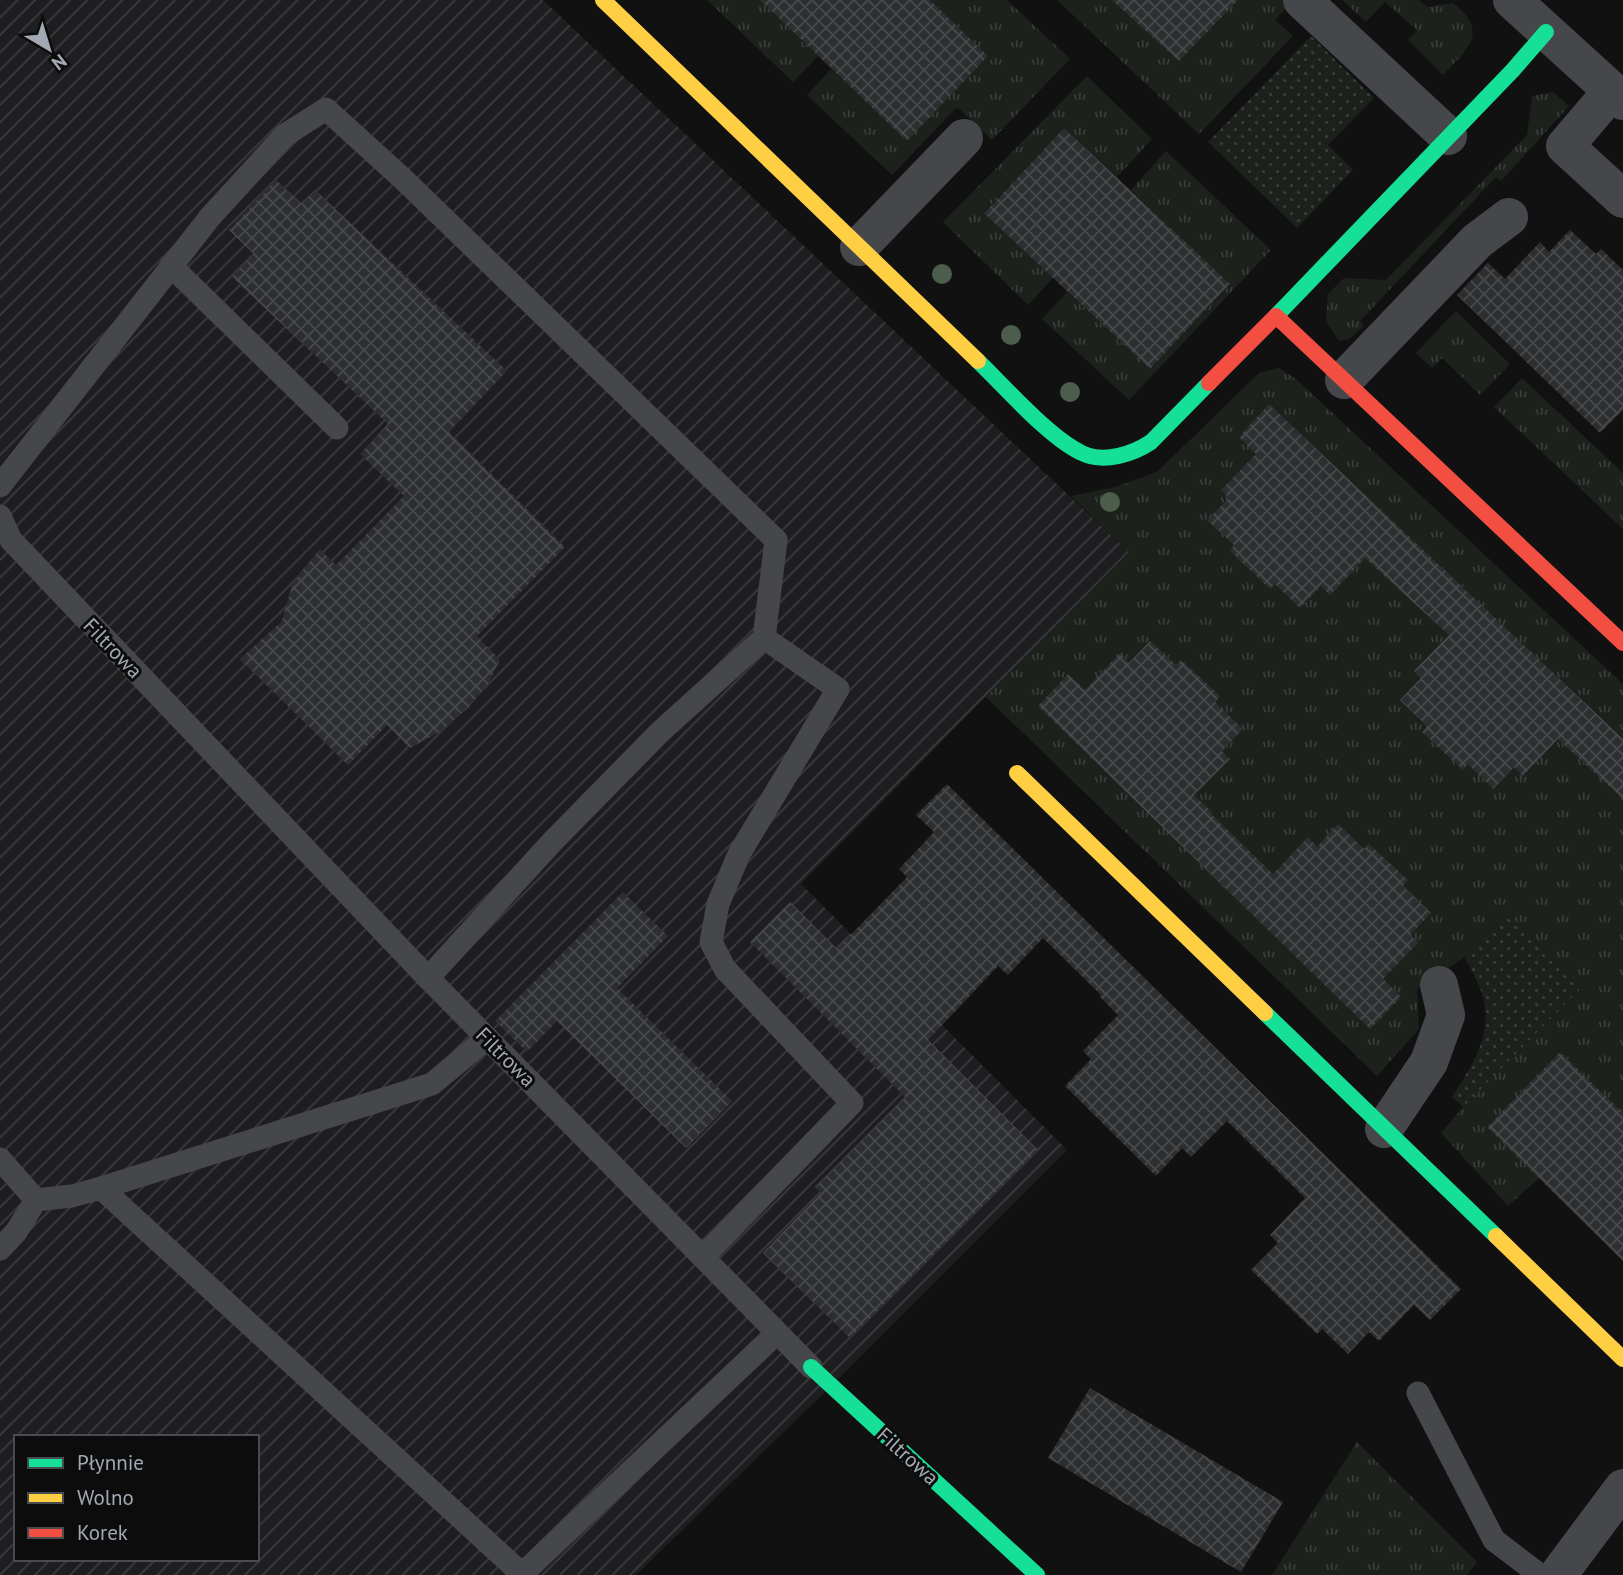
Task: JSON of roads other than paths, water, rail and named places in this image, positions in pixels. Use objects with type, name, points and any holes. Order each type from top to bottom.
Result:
[{"type":"street","points":[[603,0],[1058,438],[1085,455],[1119,456],[1151,442],[1276,316],[1513,70],[1546,32]]},
{"type":"street","points":[[1303,0],[1448,136]]},
{"type":"street","points":[[1512,0],[1618,96],[1565,146],[1623,199]]},
{"type":"street","points":[[859,247],[964,138]]},
{"type":"street","points":[[1344,380],[1477,241],[1509,217]]},
{"type":"street","points":[[1276,316],[1623,643]]},
{"type":"street","points":[[1017,773],[1623,1359]]},
{"type":"street","points":[[1384,1129],[1429,1062],[1446,1015],[1439,985]]},
{"type":"street","name":"Filtrowa","points":[[810,1367],[1037,1575]]},
{"type":"street","points":[[1558,1575],[1623,1488]]},
{"type":"lane","points":[[0,486],[210,217],[285,135],[326,109],[402,178],[776,540],[765,638],[660,732],[478,921],[428,978]]},
{"type":"lane","points":[[170,266],[337,428]]},
{"type":"lane","name":"Filtrowa","points":[[0,516],[10,540],[428,978],[810,1367]]},
{"type":"lane","points":[[703,1257],[852,1103],[725,968],[711,942],[718,904],[739,854],[838,688],[765,638]]},
{"type":"lane","points":[[36,1200],[72,1196],[101,1188],[432,1084],[487,1038]]},
{"type":"lane","points":[[0,1159],[36,1200]]},
{"type":"lane","points":[[101,1188],[521,1574],[777,1333]]},
{"type":"lane","points":[[0,1248],[16,1232],[36,1200]]},
{"type":"lane","points":[[1418,1393],[1494,1539],[1540,1575]]}]
